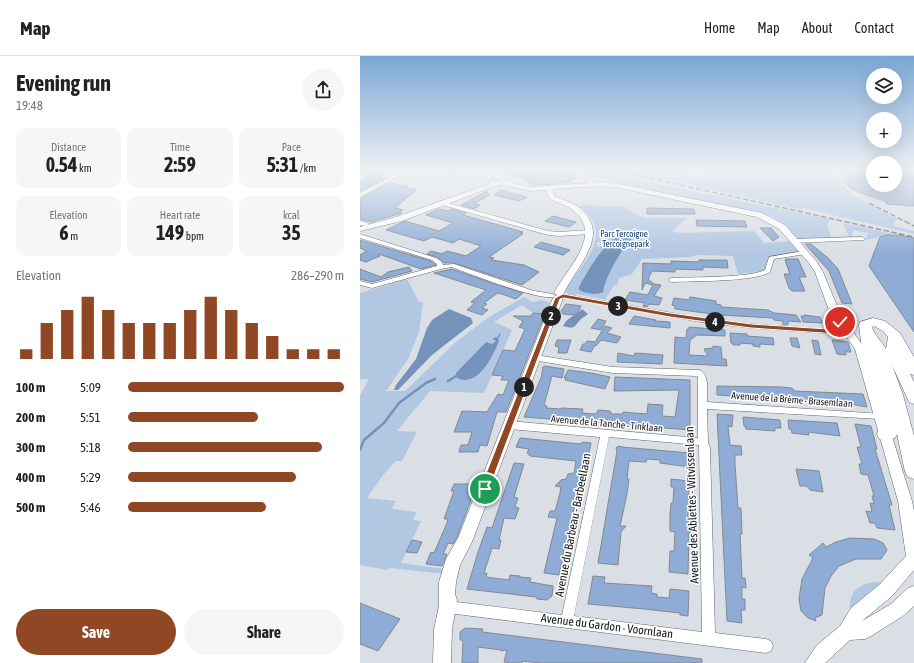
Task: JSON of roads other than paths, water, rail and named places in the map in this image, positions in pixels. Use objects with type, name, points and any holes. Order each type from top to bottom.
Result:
[{"type":"highway","points":[[885,434],[889,433],[890,430],[868,350],[865,328],[866,324],[877,323],[887,327],[895,336],[914,370]]},
{"type":"highway","points":[[866,331],[877,344],[891,383],[906,432],[914,471]]},
{"type":"highway","points":[[895,336],[892,351],[914,398]]},
{"type":"street","points":[[361,226],[389,224],[452,199]]},
{"type":"street","points":[[442,663],[443,629],[463,554],[464,542],[564,280],[583,255],[589,242],[590,232],[586,220],[581,212],[558,199]]},
{"type":"street","points":[[683,199],[759,215],[776,223],[804,253],[819,272],[835,313],[860,349],[905,501],[914,558],[886,590],[857,614],[846,632],[822,652],[814,663]]},
{"type":"street","points":[[441,203],[548,233],[559,234],[590,232]]},
{"type":"street","points":[[360,236],[434,259],[440,263],[440,267]]},
{"type":"street","points":[[793,241],[862,239]]},
{"type":"street","points":[[671,280],[729,277],[763,273],[769,269],[770,259],[774,257],[804,253]]},
{"type":"street","points":[[360,283],[372,286],[440,267],[454,266],[541,296],[558,296],[700,320],[837,332],[847,331]]},
{"type":"street","name":"Avenue des Ablettes - Witvissenlaan","points":[[535,358],[613,370],[699,373],[702,376],[709,639]]},
{"type":"street","name":"Avenue de la Brème - Brasemlaan","points":[[703,405],[879,416]]},
{"type":"street","name":"Avenue de la Tanche - Tinklaan","points":[[509,425],[703,442]]},
{"type":"street","name":"Avenue du Barbeau - Barbeellaan","points":[[566,621],[605,434]]},
{"type":"street","points":[[846,632],[865,630],[897,610],[914,594]]},
{"type":"street","name":"Avenue du Gardon - Voornlaan","points":[[448,607],[766,646]]},
{"type":"waterway","points":[[497,340],[500,334]]},
{"type":"waterway","points":[[448,381],[458,375]]},
{"type":"waterway","points":[[360,450],[364,440],[384,423],[399,403],[426,383],[435,379]]},
{"type":"railway","points":[[745,199],[914,237]]},
{"type":"railway","points":[[869,203],[914,226]]},
{"type":"park label","name":"Parc Tercoigne - Tercoignepark","points":[[624,240]]}]
